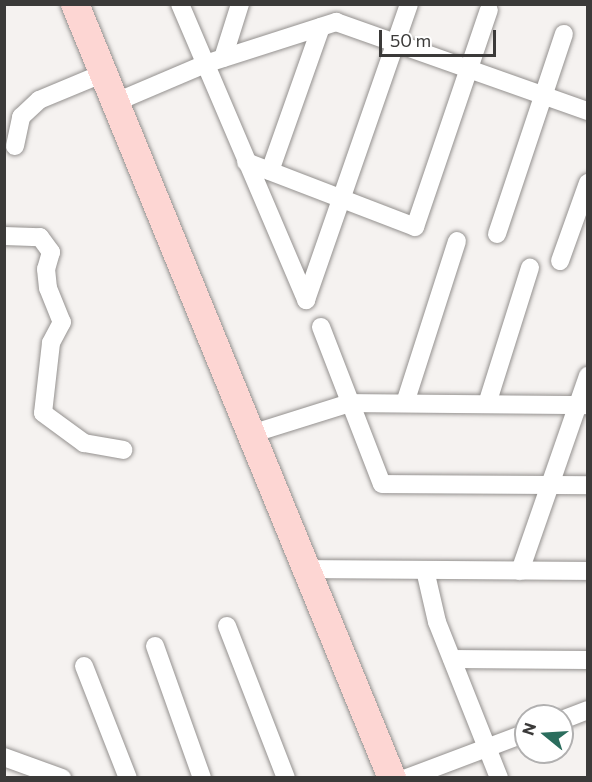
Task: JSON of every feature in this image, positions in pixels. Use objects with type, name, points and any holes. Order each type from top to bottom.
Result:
[{"type":"main road","points":[[75,4],[392,777]]},
{"type":"street","points":[[180,4],[306,300],[409,4]]},
{"type":"street","points":[[223,58],[240,4]]},
{"type":"street","points":[[246,162],[415,227],[489,10]]},
{"type":"street","points":[[116,102],[206,64],[336,22],[588,111]]},
{"type":"street","points":[[270,171],[321,27]]},
{"type":"street","points":[[497,234],[564,34]]},
{"type":"street","points":[[15,146],[21,117],[39,100],[104,73]]},
{"type":"street","points":[[560,261],[588,183]]},
{"type":"street","points":[[4,236],[40,237],[51,252],[46,269],[48,288],[62,322],[51,342],[43,413],[73,438],[97,448],[123,450]]},
{"type":"street","points":[[405,403],[457,241]]},
{"type":"street","points":[[487,404],[530,268]]},
{"type":"street","points":[[321,327],[382,484],[588,485]]},
{"type":"street","points":[[520,571],[550,484],[583,404],[588,376]]},
{"type":"street","points":[[251,434],[351,403],[583,404]]},
{"type":"street","points":[[307,569],[588,571]]},
{"type":"street","points":[[425,570],[437,622],[499,777]]},
{"type":"street","points":[[227,626],[286,777]]},
{"type":"street","points":[[155,646],[202,777]]},
{"type":"street","points":[[452,659],[588,660]]},
{"type":"street","points":[[84,666],[128,777]]},
{"type":"street","points":[[407,777],[514,737]]},
{"type":"street","points":[[4,757],[62,777]]}]
